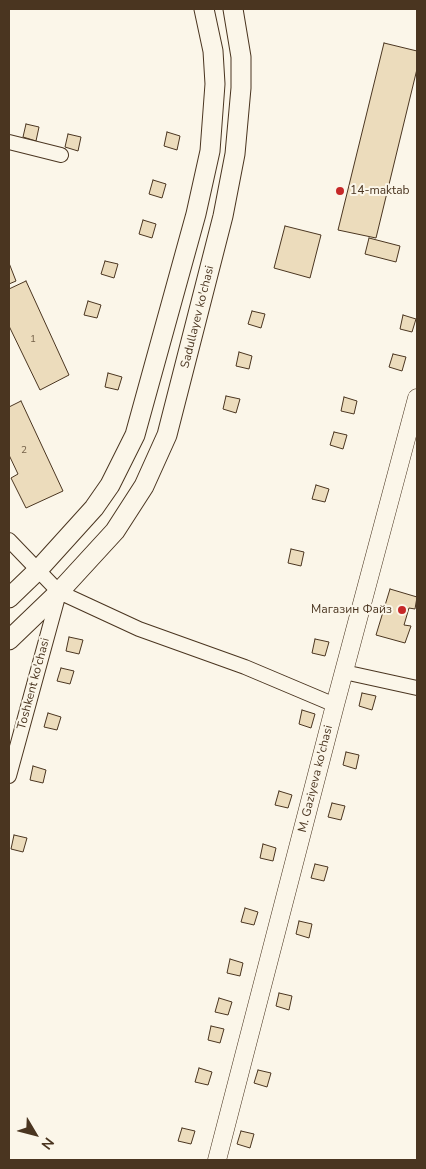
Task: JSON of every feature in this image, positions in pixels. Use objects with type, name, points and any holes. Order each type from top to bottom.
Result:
[{"type":"main road","points":[[9,598],[37,571],[94,508],[110,485],[134,435],[196,214],[210,150],[215,84],[213,51],[204,9]]},
{"type":"main road","name":"Sadullayev ko'chasi","points":[[9,640],[98,552],[130,510],[157,461],[167,436],[223,216],[235,154],[240,121],[241,72],[233,9]]},
{"type":"street","points":[[9,142],[61,155]]},
{"type":"street","name":"M. Gaziyeva ko'chasi","points":[[217,1160],[417,398]]},
{"type":"street","points":[[9,540],[59,592],[139,629],[245,667],[335,705]]},
{"type":"street","name":"Toshkent ko'chasi","points":[[9,776],[59,592]]},
{"type":"street","points":[[344,672],[417,688]]},
{"type":"building","points":[[384,43],[417,51],[417,69],[376,238],[338,230]]},
{"type":"building","points":[[26,124],[39,127],[36,141],[23,137]]},
{"type":"building","points":[[167,132],[180,136],[177,150],[164,146]]},
{"type":"building","points":[[68,134],[81,137],[78,151],[65,147]]},
{"type":"building","points":[[153,180],[166,184],[162,198],[149,194]]},
{"type":"building","points":[[143,220],[156,224],[152,238],[139,234]]},
{"type":"building","points":[[285,226],[321,235],[310,278],[274,268]]},
{"type":"building","points":[[369,238],[400,246],[396,262],[365,254]]},
{"type":"building","points":[[105,261],[118,264],[114,278],[101,274]]},
{"type":"building","points":[[9,263],[16,281],[9,284]]},
{"type":"building","points":[[26,281],[69,375],[40,390],[9,326],[9,289]]},
{"type":"building","points":[[88,301],[101,305],[97,318],[84,315]]},
{"type":"building","points":[[252,311],[265,314],[261,328],[248,324]]},
{"type":"building","points":[[403,315],[416,319],[412,332],[400,329]]},
{"type":"building","points":[[239,352],[252,356],[249,369],[236,366]]},
{"type":"building","points":[[393,354],[406,357],[402,371],[389,367]]},
{"type":"building","points":[[108,373],[122,377],[118,390],[105,387]]},
{"type":"building","points":[[226,396],[240,399],[236,413],[223,409]]},
{"type":"building","points":[[344,397],[357,401],[354,414],[341,411]]},
{"type":"building","points":[[21,401],[63,491],[26,508],[11,478],[18,474],[9,455],[9,407]]},
{"type":"building","points":[[334,432],[347,435],[343,449],[330,445]]},
{"type":"building","points":[[316,485],[329,489],[325,502],[312,499]]},
{"type":"building","points":[[291,549],[304,552],[301,566],[288,563]]},
{"type":"building","points":[[390,589],[417,597],[415,609],[409,608],[404,625],[411,626],[405,643],[376,635]]},
{"type":"building","points":[[69,637],[83,640],[79,654],[66,651]]},
{"type":"building","points":[[315,639],[329,642],[325,656],[312,653]]},
{"type":"building","points":[[61,668],[74,671],[70,684],[57,681]]},
{"type":"building","points":[[362,693],[376,696],[372,710],[359,706]]},
{"type":"building","points":[[302,710],[315,714],[311,728],[299,724]]},
{"type":"building","points":[[48,713],[61,717],[57,730],[44,727]]},
{"type":"building","points":[[346,752],[359,755],[356,769],[343,765]]},
{"type":"building","points":[[33,766],[46,770],[43,783],[30,780]]},
{"type":"building","points":[[279,791],[292,795],[288,808],[275,805]]},
{"type":"building","points":[[332,803],[345,806],[341,820],[328,817]]},
{"type":"building","points":[[14,835],[27,838],[23,852],[11,849]]},
{"type":"building","points":[[263,844],[276,848],[273,861],[260,858]]},
{"type":"building","points":[[315,864],[328,867],[324,881],[311,878]]},
{"type":"building","points":[[245,908],[258,912],[254,925],[241,922]]},
{"type":"building","points":[[299,921],[312,924],[309,938],[296,934]]},
{"type":"building","points":[[230,959],[243,963],[240,976],[227,973]]},
{"type":"building","points":[[279,993],[292,996],[289,1010],[276,1006]]},
{"type":"building","points":[[219,998],[232,1002],[228,1015],[215,1012]]},
{"type":"building","points":[[211,1026],[224,1029],[220,1043],[208,1040]]},
{"type":"building","points":[[199,1068],[212,1072],[208,1085],[195,1082]]},
{"type":"building","points":[[258,1070],[271,1073],[267,1087],[254,1083]]},
{"type":"building","points":[[182,1128],[195,1131],[191,1144],[178,1141]]},
{"type":"building","points":[[241,1131],[254,1134],[250,1148],[237,1144]]},
{"type":"place","name":"14-maktab","points":[[340,191]]},
{"type":"place","name":"Магазин Файз","points":[[402,610]]}]
